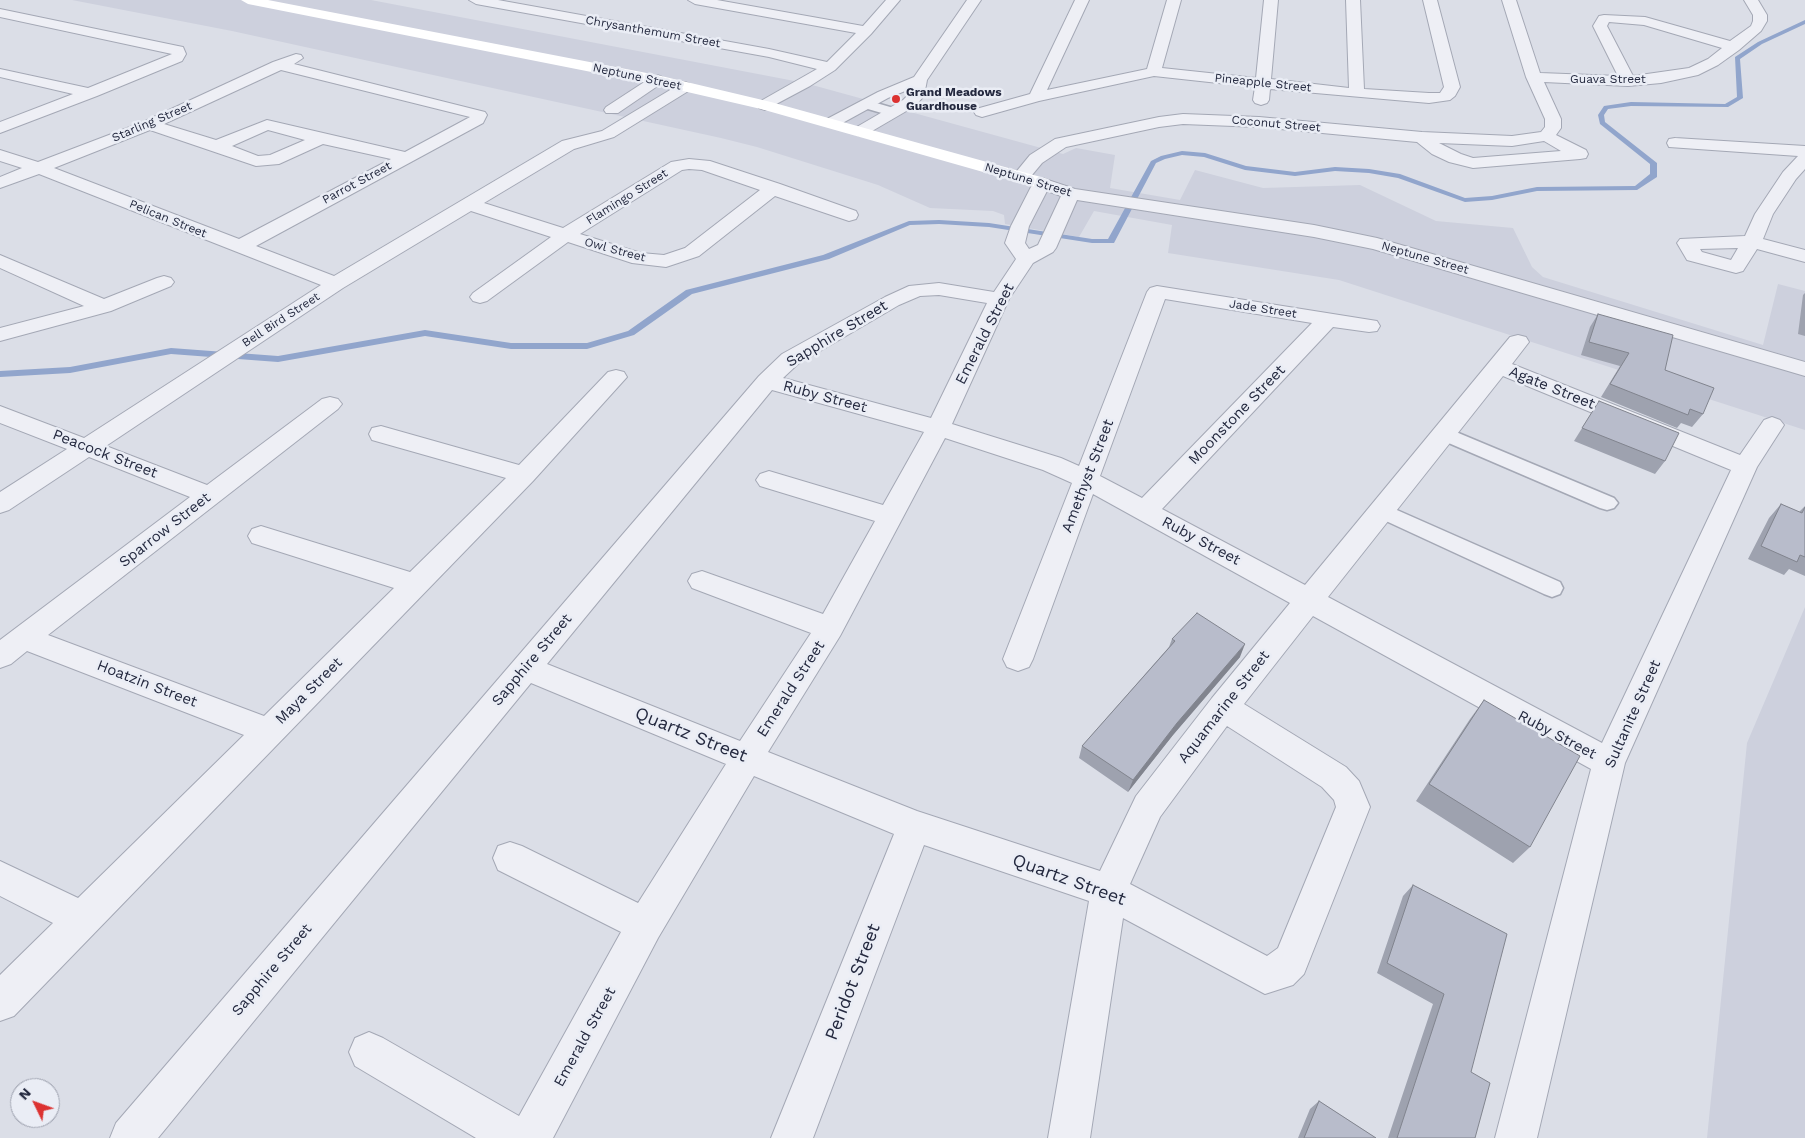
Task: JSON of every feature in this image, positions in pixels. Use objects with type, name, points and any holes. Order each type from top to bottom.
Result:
[{"type":"street","name":"Neptune Street","points":[[248,0],[657,80],[765,105],[831,122],[1042,183],[1071,194],[1314,231],[1377,244],[1805,369]]},
{"type":"street","name":"Chrysanthemum Street","points":[[476,0],[769,53],[830,67]]},
{"type":"street","points":[[695,0],[866,31]]},
{"type":"street","points":[[765,105],[830,67],[866,31],[893,0]]},
{"type":"street","points":[[861,131],[909,103],[916,96],[919,80],[974,0]]},
{"type":"street","points":[[1036,97],[1082,0]]},
{"type":"street","points":[[1154,72],[1174,0]]},
{"type":"street","points":[[1259,122],[1271,0]]},
{"type":"street","points":[[1352,0],[1357,93]]},
{"type":"street","name":"Pineapple Street","points":[[982,112],[1036,97],[1154,72],[1357,93],[1428,98],[1444,97],[1450,93],[1452,87],[1430,0]]},
{"type":"street","points":[[1422,137],[1438,150],[1455,158],[1473,163],[1580,154],[1546,136],[1553,128],[1553,119],[1534,77],[1509,0]]},
{"type":"street","name":"Guava Street","points":[[1534,77],[1628,81],[1661,78],[1693,72],[1713,62],[1756,28],[1760,21],[1760,15],[1751,0]]},
{"type":"street","points":[[0,12],[178,50],[179,54],[176,58],[92,93],[0,128]]},
{"type":"street","points":[[1628,81],[1600,26],[1604,19],[1645,21],[1734,47]]},
{"type":"street","name":"Starling Street","points":[[0,182],[149,126],[301,56]]},
{"type":"street","name":"Parrot Street","points":[[239,248],[476,120],[479,115],[471,111],[278,65]]},
{"type":"street","points":[[0,73],[92,93]]},
{"type":"street","name":"Bell Bird Street","points":[[568,145],[582,128],[657,80]]},
{"type":"street","points":[[831,122],[919,80]]},
{"type":"street","name":"Bell Bird Street","points":[[0,504],[336,284],[568,145],[608,134],[685,87]]},
{"type":"street","name":"Coconut Street","points":[[1021,178],[1036,159],[1061,143],[1078,138],[1183,119],[1259,122],[1422,137],[1512,141],[1546,136]]},
{"type":"street","points":[[217,146],[267,125],[321,139],[406,157]]},
{"type":"street","points":[[149,126],[264,162],[273,160],[321,139]]},
{"type":"street","points":[[1675,144],[1805,151]]},
{"type":"street","points":[[1736,147],[1776,169],[1805,158]]},
{"type":"street","name":"Pelican Street","points":[[0,155],[39,168],[239,248],[336,284]]},
{"type":"street","name":"Flamingo Street","points":[[480,297],[564,236],[677,166],[690,164],[704,165],[774,188]]},
{"type":"street","points":[[1776,169],[1764,214],[1752,242],[1805,256]]},
{"type":"street","points":[[1026,259],[1015,243],[1020,226],[1042,183]]},
{"type":"street","points":[[774,188],[849,215]]},
{"type":"street","name":"Owl Street","points":[[468,204],[639,259],[666,261],[692,252],[774,188]]},
{"type":"street","name":"Emerald Street","points":[[530,1138],[645,925],[747,758],[830,628],[938,428],[999,299],[1026,259],[1046,248],[1071,194]]},
{"type":"street","points":[[0,262],[104,307]]},
{"type":"street","points":[[0,335],[104,307],[164,282]]},
{"type":"street","name":"Sapphire Street","points":[[131,1138],[767,381],[790,359],[892,301],[916,290],[939,289],[999,299]]},
{"type":"street","name":"Jade Street","points":[[1157,292],[1369,326]]},
{"type":"street","name":"Amethyst Street","points":[[1018,659],[1157,292]]},
{"type":"street","name":"Moonstone Street","points":[[1145,511],[1328,319]]},
{"type":"street","name":"Aquamarine Street","points":[[1076,1135],[1109,891],[1148,807],[1223,707],[1518,342]]},
{"type":"street","name":"Agate Street","points":[[1498,366],[1745,466]]},
{"type":"street","name":"Maya Street","points":[[0,1002],[524,475],[616,377]]},
{"type":"street","name":"Ruby Street","points":[[767,381],[938,428],[1052,464],[1087,480],[1145,511],[1609,763]]},
{"type":"street","name":"Sparrow Street","points":[[0,656],[330,404]]},
{"type":"street","name":"Peacock Street","points":[[0,414],[209,495]]},
{"type":"street","name":"Sultanite Street","points":[[1516,1138],[1609,763],[1745,466],[1772,425]]},
{"type":"street","points":[[381,434],[524,475]]},
{"type":"street","points":[[770,480],[890,516]]},
{"type":"street","points":[[260,536],[416,584]]},
{"type":"street","points":[[702,582],[830,628]]},
{"type":"street","name":"Hoatzin Street","points":[[24,638],[269,731]]},
{"type":"street","name":"Quartz Street","points":[[526,668],[914,826],[1109,891],[1265,975],[1280,972],[1291,961],[1354,807],[1347,791],[1334,777],[1223,707]]},
{"type":"street","name":"Peridot Street","points":[[792,1138],[914,826]]},
{"type":"street","points":[[510,858],[645,925]]},
{"type":"street","points":[[0,878],[82,919]]},
{"type":"street","points":[[369,1052],[516,1138]]},
{"type":"lane","points":[[866,104],[892,112]]},
{"type":"lane","points":[[1444,433],[1607,503]]},
{"type":"lane","points":[[1381,510],[1552,588]]},
{"type":"shaded area","points":[[72,0],[371,0],[805,83],[1063,154],[1076,148],[1115,155],[1110,188],[1180,200],[1195,170],[1263,188],[1360,185],[1436,221],[1513,228],[1532,267],[1543,277],[1763,345],[1778,284],[1805,291],[1805,430],[1339,280],[1168,253],[1172,225],[1094,211],[1079,237],[1005,224],[1004,215],[993,211],[930,208],[878,185],[757,147],[721,138],[232,31]]},
{"type":"shaded area","points":[[1805,607],[1805,1138],[1707,1138],[1747,743]]},
{"type":"building","points":[[1598,314],[1673,335],[1665,370],[1714,388],[1703,414],[1690,409],[1688,415],[1610,384],[1629,353],[1589,342]]},
{"type":"building","points":[[1599,401],[1679,433],[1665,461],[1582,428]]},
{"type":"building","points":[[1781,504],[1802,513],[1805,507],[1805,557],[1800,555],[1797,562],[1761,546]]},
{"type":"building","points":[[1197,613],[1245,644],[1177,723],[1133,780],[1082,746],[1175,641],[1172,639]]},
{"type":"building","points":[[1484,700],[1580,756],[1530,847],[1429,784]]},
{"type":"building","points":[[1413,885],[1507,934],[1471,1072],[1490,1083],[1475,1138],[1397,1138],[1444,994],[1387,963]]},
{"type":"building","points":[[1319,1101],[1376,1138],[1304,1138]]},
{"type":"waterway","points":[[0,374],[70,370],[171,351],[278,359],[425,333],[511,346],[587,346],[631,333],[689,292],[826,257],[909,223],[939,222],[989,225],[1092,241],[1111,241],[1153,162],[1163,157],[1182,153],[1205,155],[1245,168],[1295,174],[1335,169],[1369,171],[1400,176],[1465,200],[1492,198],[1537,189],[1637,188],[1654,175],[1653,163],[1602,123],[1601,115],[1606,107],[1631,104],[1726,106],[1740,98],[1737,58],[1760,43],[1805,22]]},
{"type":"place","name":"Grand Meadows Guardhouse","points":[[896,99]]}]
